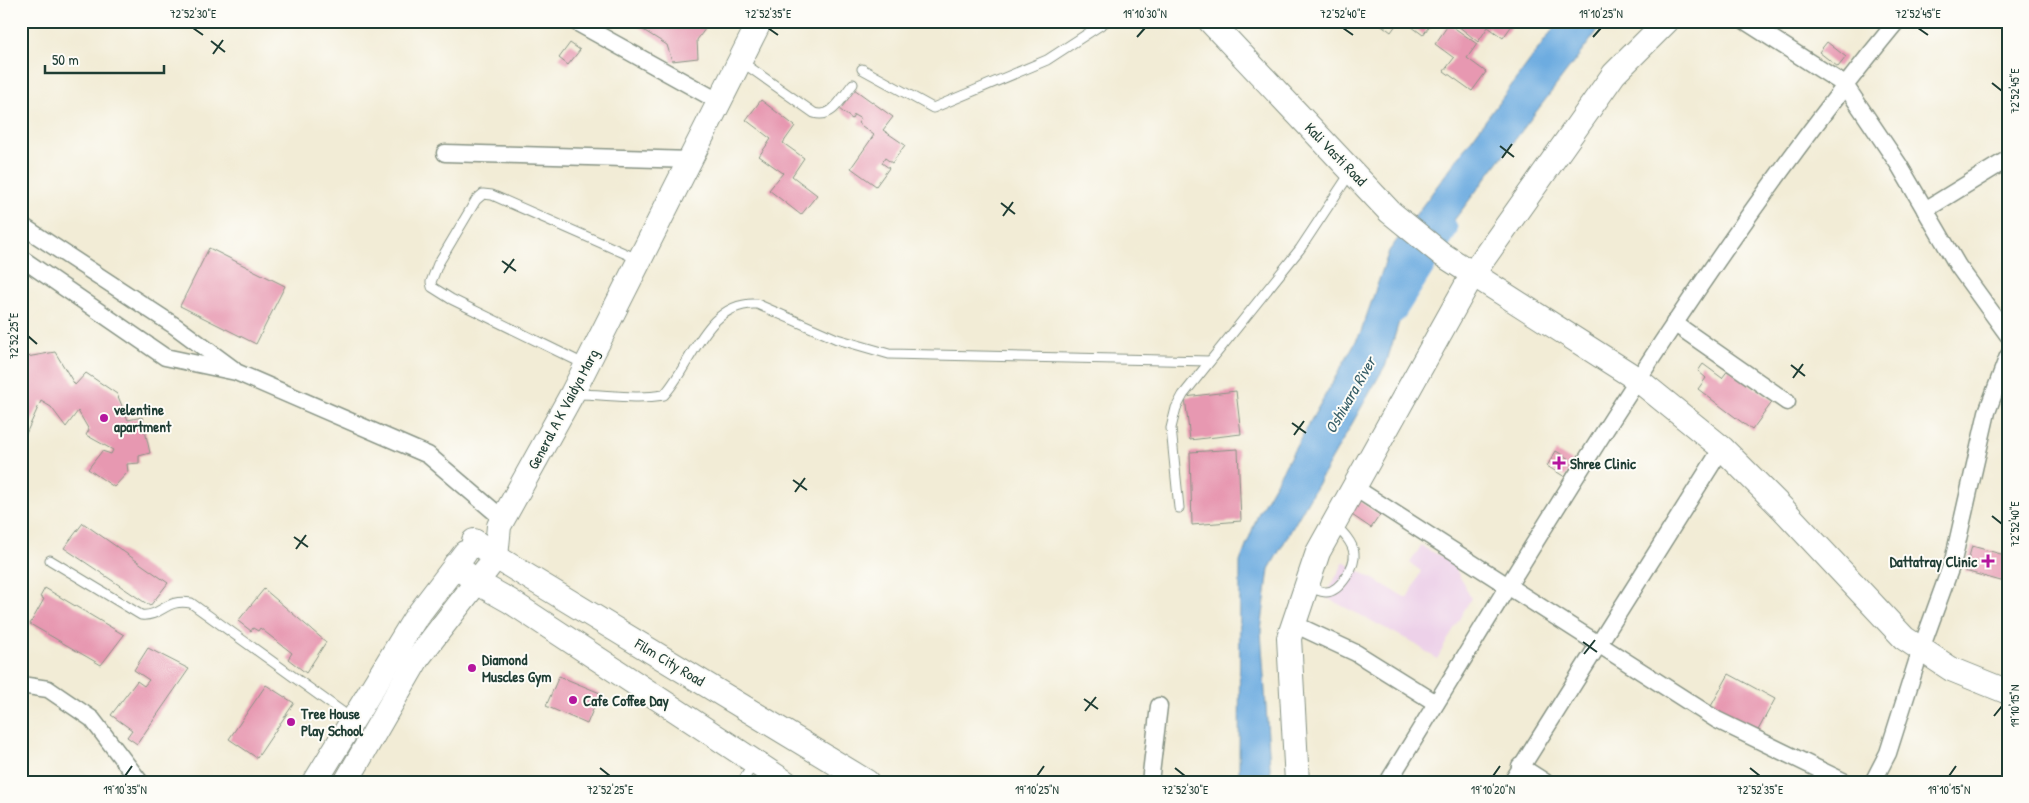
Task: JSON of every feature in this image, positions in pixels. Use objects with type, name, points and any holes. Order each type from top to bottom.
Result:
[{"type":"street","points":[[574,21],[718,101]]},
{"type":"street","name":"General A K Vaidya Marg","points":[[346,782],[417,659],[478,583],[496,557],[501,523],[587,366],[692,160],[718,101],[760,21]]},
{"type":"street","name":"Kali Vasti Road","points":[[1210,21],[1390,212],[1444,255],[1474,272],[1637,378],[1722,448],[1783,509],[1904,638],[1951,669],[2008,692]]},
{"type":"street","points":[[1299,781],[1289,638],[1318,552],[1474,272],[1614,74],[1666,21]]},
{"type":"street","points":[[1745,21],[1844,85],[1899,165],[1958,266],[2008,335]]},
{"type":"street","points":[[1388,782],[1637,378],[1733,237],[1844,85],[1897,21]]},
{"type":"street","points":[[445,153],[692,160]]},
{"type":"street","points":[[1925,210],[2008,159]]},
{"type":"street","points":[[21,225],[175,326],[236,372]]},
{"type":"street","points":[[21,258],[165,357],[236,372],[428,455],[501,523],[474,541],[414,620],[315,782]]},
{"type":"street","points":[[1674,323],[1787,402]]},
{"type":"street","points":[[1873,782],[1888,752],[1921,649],[1953,561],[1988,412],[2008,356]]},
{"type":"street","points":[[1512,782],[1520,766],[1722,448]]},
{"type":"street","points":[[1355,488],[1717,720],[1845,782]]},
{"type":"street","name":"Film City Road","points":[[474,541],[496,557],[866,782]]},
{"type":"street","points":[[455,565],[478,583],[510,601],[756,761],[785,782]]},
{"type":"street","points":[[1294,624],[1356,653],[1436,703]]},
{"type":"street","points":[[21,685],[48,689],[92,719],[140,782]]},
{"type":"street","points":[[1150,782],[1159,706]]},
{"type":"street","points":[[1520,766],[1545,782]]},
{"type":"lane","points":[[862,69],[933,108],[1047,60],[1108,21]]},
{"type":"lane","points":[[739,61],[814,113],[821,115],[831,112],[853,84]]},
{"type":"lane","points":[[1179,508],[1171,428],[1176,408],[1183,395],[1300,249],[1352,171]]},
{"type":"lane","points":[[587,366],[451,299],[432,287],[431,282],[438,264],[476,200],[484,194],[492,195],[552,220],[640,261]]},
{"type":"lane","points":[[572,394],[607,394],[640,398],[664,395],[672,387],[708,329],[716,320],[743,304],[757,304],[837,340],[889,354],[1210,361]]},
{"type":"lane","points":[[1307,586],[1325,592],[1331,591],[1336,588],[1351,568],[1354,559],[1352,546],[1334,524]]},
{"type":"lane","points":[[50,560],[141,615],[150,616],[178,601],[191,603],[352,719]]},
{"type":"lane","points":[[742,782],[756,761]]},
{"type":"shaded area","points":[[1421,546],[1452,562],[1471,598],[1437,659],[1412,642],[1325,597],[1344,562],[1408,599],[1421,571],[1410,563]]},
{"type":"water","points":[[1559,21],[1605,21],[1414,273],[1386,364],[1269,569],[1261,631],[1271,782],[1239,782],[1240,562],[1259,512],[1361,332],[1389,251]]},
{"type":"building","points":[[629,21],[711,21],[697,40],[698,58],[672,61],[667,45]]},
{"type":"building","points":[[1376,21],[1399,21],[1391,32]]},
{"type":"building","points":[[1404,21],[1433,21],[1423,35]]},
{"type":"building","points":[[1452,21],[1515,21],[1503,38],[1488,27],[1478,42]]},
{"type":"building","points":[[1449,24],[1477,44],[1467,58],[1486,72],[1472,91],[1444,71],[1454,58],[1435,44]]},
{"type":"building","points":[[1827,42],[1846,57],[1838,67],[1819,52]]},
{"type":"building","points":[[570,43],[580,50],[568,65],[559,58]]},
{"type":"building","points":[[854,89],[893,117],[883,130],[905,145],[892,163],[885,158],[882,163],[889,168],[876,186],[851,168],[874,135],[858,123],[861,119],[854,115],[852,119],[839,109]]},
{"type":"building","points":[[761,100],[795,126],[783,143],[804,158],[792,176],[817,195],[801,215],[769,190],[783,173],[759,156],[771,139],[746,120]]},
{"type":"building","points":[[209,248],[285,286],[256,344],[180,306]]},
{"type":"building","name":"velentine apartment","points":[[55,352],[75,385],[86,373],[117,394],[128,420],[142,417],[150,453],[139,456],[139,463],[127,464],[128,472],[114,487],[88,469],[102,451],[111,454],[113,450],[86,435],[89,430],[78,411],[66,427],[51,407],[41,401],[24,438],[21,436],[21,358]]},
{"type":"building","points":[[1703,364],[1722,378],[1729,369],[1773,401],[1752,430],[1698,389],[1706,378],[1698,371]]},
{"type":"building","points":[[1236,391],[1241,434],[1190,440],[1185,397]]},
{"type":"building","points":[[1238,449],[1241,521],[1192,525],[1190,452]]},
{"type":"building","points":[[1556,451],[1574,462],[1565,477],[1547,466]]},
{"type":"building","points":[[1358,500],[1380,515],[1371,528],[1349,513]]},
{"type":"building","points":[[83,523],[168,583],[150,606],[64,548]]},
{"type":"building","points":[[1972,546],[2008,556],[2008,583],[1965,571]]},
{"type":"building","points":[[45,588],[124,635],[101,665],[30,624],[44,599],[40,597]]},
{"type":"building","points":[[264,589],[326,642],[306,673],[288,659],[292,653],[260,628],[258,631],[253,628],[251,631],[238,621]]},
{"type":"building","points":[[148,648],[189,669],[137,744],[127,737],[132,730],[111,715],[137,681],[144,686],[149,680],[134,670]]},
{"type":"building","points":[[1729,674],[1775,699],[1756,734],[1710,708]]},
{"type":"building","name":"Cafe Coffee Day","points":[[559,676],[600,693],[587,724],[546,706]]},
{"type":"building","points":[[266,685],[294,703],[257,758],[229,739]]},
{"type":"waterway","name":"Oshiwara River","points":[[1392,310],[1443,229]]},
{"type":"place","name":"velentine apartment","points":[[104,418]]},
{"type":"place","name":"Shree Clinic","points":[[1559,463]]},
{"type":"place","name":"Dattatray Clinic","points":[[1988,561]]},
{"type":"place","name":"Diamond Muscles Gym","points":[[472,668]]},
{"type":"place","name":"Cafe Coffee Day","points":[[573,700]]},
{"type":"place","name":"Tree House Play School","points":[[291,722]]}]
